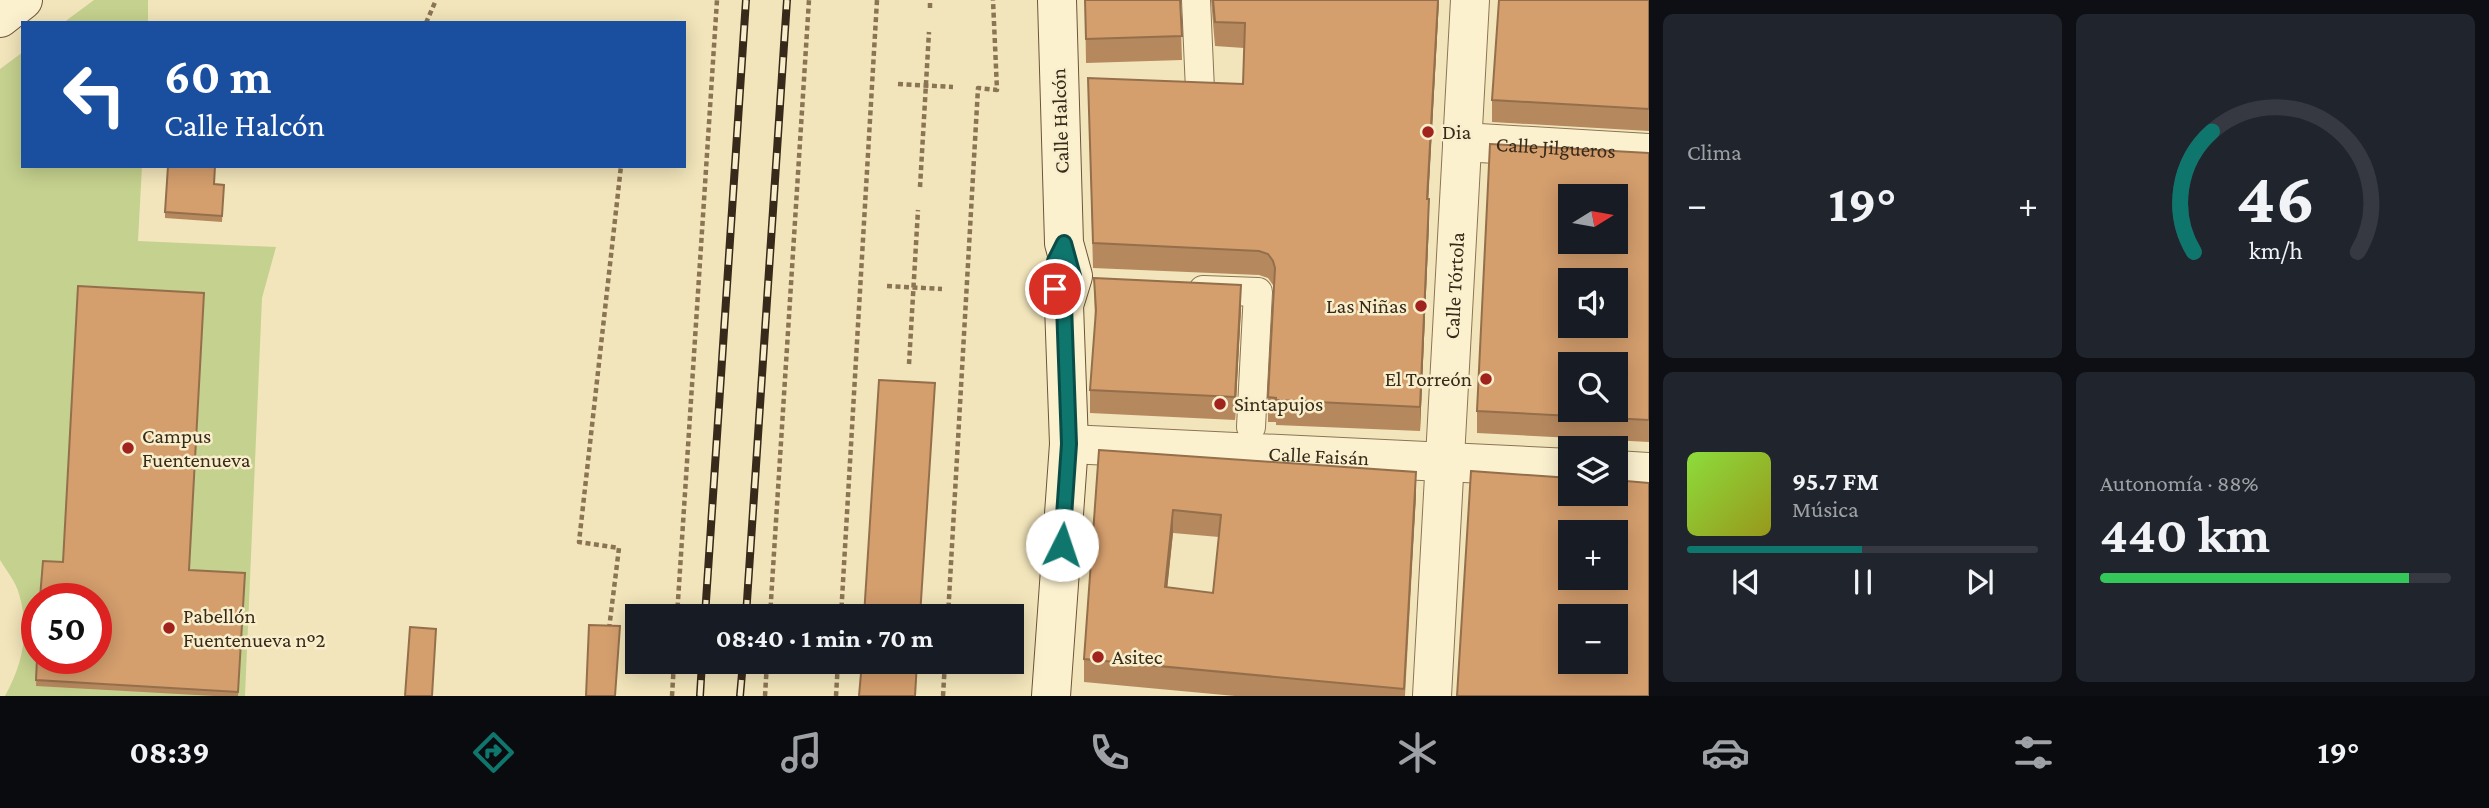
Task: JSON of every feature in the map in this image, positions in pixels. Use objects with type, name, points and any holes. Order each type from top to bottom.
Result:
[{"type":"street","points":[[0,18],[23,0]]},
{"type":"street","name":"Calle Halcón","points":[[1051,696],[1069,444],[1074,277],[1057,0]]},
{"type":"street","points":[[1196,0],[1200,90]]},
{"type":"street","name":"Calle Tórtola","points":[[1432,696],[1470,0]]},
{"type":"street","name":"Calle Jilgueros","points":[[1462,142],[1649,153]]},
{"type":"street","name":"Calle Faisán","points":[[1177,288],[1258,292],[1251,427]]},
{"type":"street","name":"Calle Faisán","points":[[1069,444],[1558,468]]},
{"type":"street","points":[[1628,471],[1649,472]]},
{"type":"path","points":[[427,21],[436,0]]},
{"type":"path","points":[[678,604],[718,0]]},
{"type":"path","points":[[771,604],[809,0]]},
{"type":"path","points":[[842,604],[877,0]]},
{"type":"path","points":[[930,0],[930,8]]},
{"type":"path","points":[[949,604],[978,88],[997,90],[993,0]]},
{"type":"path","points":[[919,187],[929,32]]},
{"type":"path","points":[[898,84],[953,87]]},
{"type":"path","points":[[608,632],[619,548],[579,542],[621,168]]},
{"type":"path","points":[[909,364],[918,210]]},
{"type":"path","points":[[887,286],[942,289]]},
{"type":"path","points":[[671,696],[673,674]]},
{"type":"path","points":[[765,696],[766,674]]},
{"type":"path","points":[[836,696],[837,674]]},
{"type":"path","points":[[943,696],[944,674]]},
{"type":"green space","points":[[94,0],[148,0],[148,21],[66,21]]},
{"type":"green space","name":"Campus Fuentenueva","points":[[21,53],[21,168],[142,168],[138,241],[276,247],[262,298],[245,696],[5,696],[21,655],[21,674],[112,674],[112,583],[21,583],[21,603],[13,581],[0,560],[0,69]]},
{"type":"building","points":[[1085,0],[1180,0],[1182,36],[1086,39]]},
{"type":"building","points":[[1213,0],[1438,0],[1427,199],[1420,407],[1276,400],[1268,397],[1275,268],[1268,254],[1259,251],[1093,243],[1088,78],[1243,84],[1245,23],[1215,22]]},
{"type":"building","points":[[1499,0],[1649,0],[1649,109],[1492,100]]},
{"type":"building","points":[[1490,144],[1649,153],[1649,420],[1628,419],[1628,352],[1558,352],[1558,415],[1477,411]]},
{"type":"building","points":[[168,168],[215,168],[214,184],[224,185],[222,216],[165,212]]},
{"type":"building","points":[[1094,278],[1241,285],[1235,397],[1090,390],[1096,310]]},
{"type":"building","points":[[78,286],[204,293],[189,570],[245,573],[238,692],[36,680],[36,674],[112,674],[112,583],[41,583],[43,561],[63,562]]},
{"type":"building","points":[[879,380],[935,383],[921,604],[865,604]]},
{"type":"building","points":[[1099,450],[1416,472],[1404,689],[1084,659]],"holes":[[[1173,510],[1221,515],[1213,593],[1165,587]]]},
{"type":"building","points":[[1471,471],[1558,477],[1558,506],[1628,506],[1628,481],[1649,483],[1649,696],[1457,696]]},
{"type":"building","points":[[589,625],[620,626],[615,696],[586,696]]},
{"type":"building","points":[[410,627],[436,629],[432,696],[405,696]]},
{"type":"building","points":[[861,674],[916,674],[915,696],[859,696]]},
{"type":"railway","points":[[706,604],[746,0]]},
{"type":"railway","points":[[747,604],[787,0]]},
{"type":"railway","points":[[700,696],[701,674]]},
{"type":"railway","points":[[740,696],[742,674]]},
{"type":"place","name":"Dia","points":[[1428,132]]},
{"type":"place","name":"Las Niñas","points":[[1421,306]]},
{"type":"place","name":"El Torreón","points":[[1486,379]]},
{"type":"place","name":"Sintapujos","points":[[1220,404]]},
{"type":"place","name":"Campus Fuentenueva","points":[[128,448]]},
{"type":"place","name":"Pabellón Fuentenueva nº2","points":[[169,628]]},
{"type":"place","name":"Asitec","points":[[1098,657]]},
{"type":"route","points":[[1055,289],[1055,261],[1064,243],[1073,276],[1064,305],[1069,444],[1062,545]]}]
